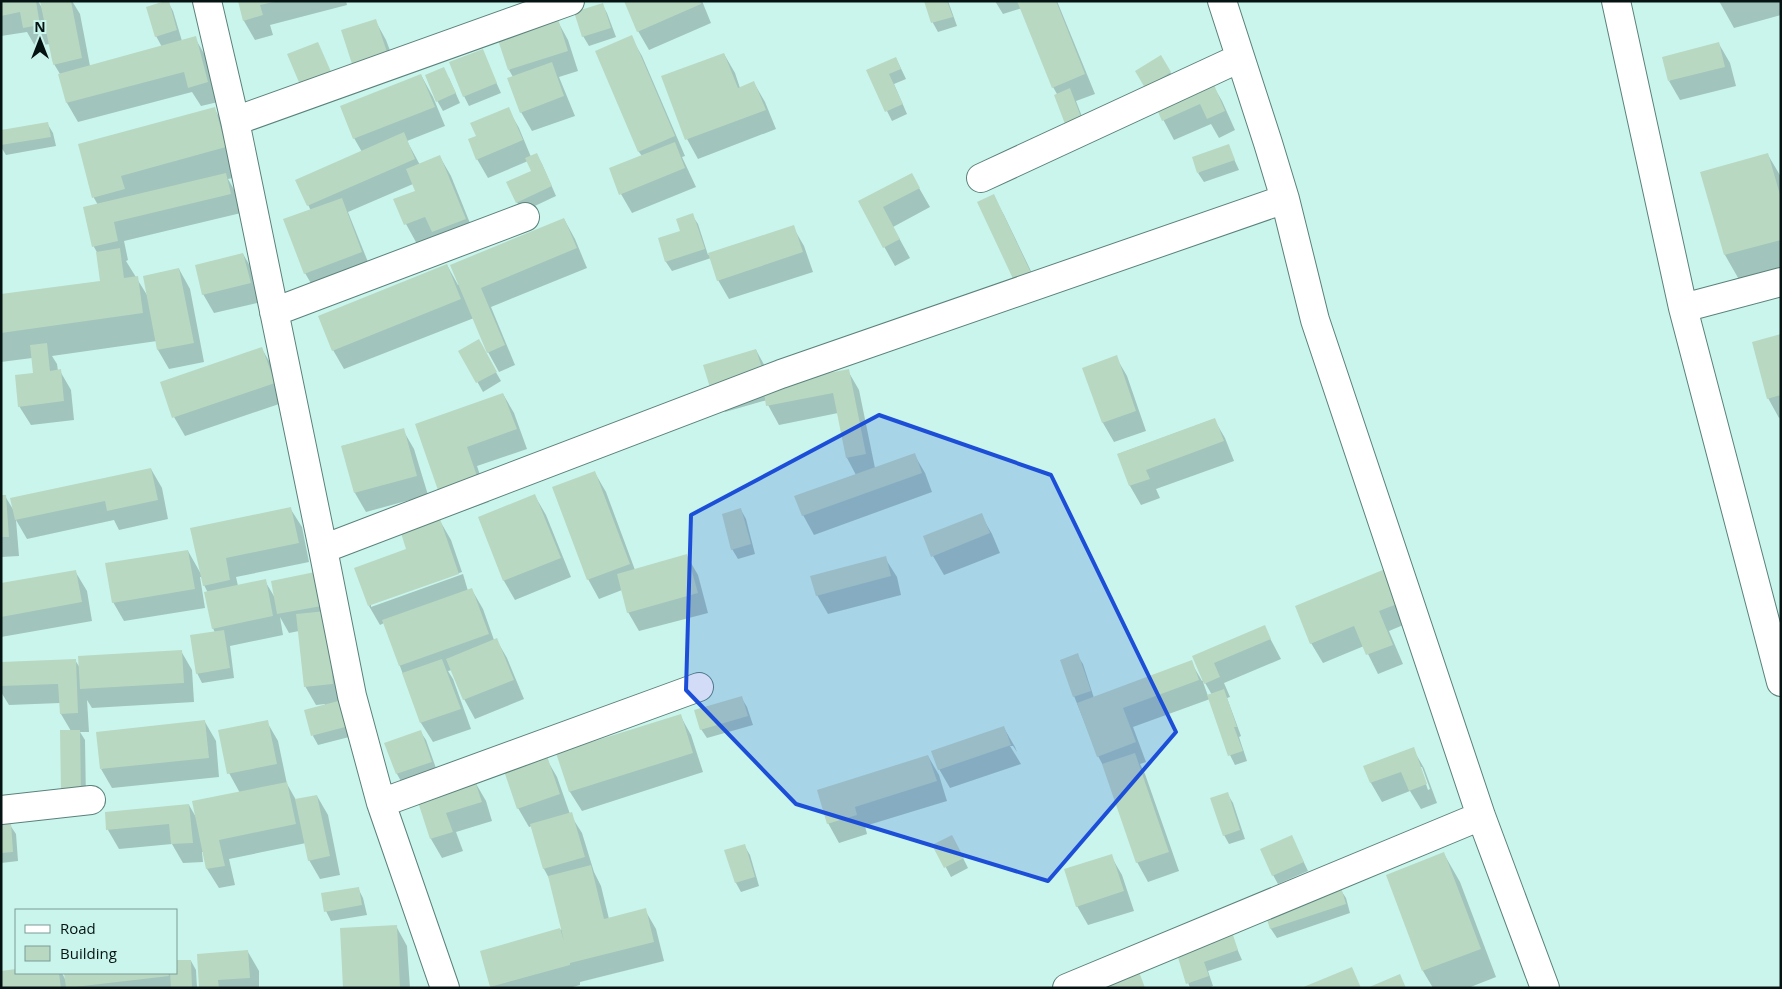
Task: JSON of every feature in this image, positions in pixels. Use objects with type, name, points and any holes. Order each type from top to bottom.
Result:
[{"type":"street","points":[[207,1],[235,121],[352,696],[381,803],[445,988]]},
{"type":"street","points":[[235,121],[570,1]]},
{"type":"street","points":[[1222,1],[1285,199],[1315,320],[1481,816],[1545,988]]},
{"type":"street","points":[[1616,1],[1683,308],[1777,648],[1781,682]]},
{"type":"street","points":[[981,178],[1240,58]]},
{"type":"street","points":[[323,548],[782,374],[1285,199]]},
{"type":"street","points":[[274,312],[525,217]]},
{"type":"street","points":[[1683,308],[1781,282]]},
{"type":"street","points":[[381,803],[700,686]]},
{"type":"street","points":[[1,810],[90,800]]},
{"type":"street","points":[[1067,988],[1481,816]]},
{"type":"highlighted area","points":[[879,415],[1051,475],[1176,732],[1048,881],[796,804],[686,690],[691,515]]},
{"type":"building","points":[[1,1],[36,1],[40,25],[23,28],[20,12],[1,16]]},
{"type":"building","points":[[40,1],[71,1],[82,58],[53,65]]},
{"type":"building","points":[[169,1],[177,30],[155,37],[146,7]]},
{"type":"building","points":[[238,1],[274,2],[260,5],[263,15],[243,21]]},
{"type":"building","points":[[624,1],[700,1],[701,4],[637,32]]},
{"type":"building","points":[[924,1],[947,1],[953,17],[931,23]]},
{"type":"building","points":[[1017,1],[1056,1],[1085,74],[1052,88]]},
{"type":"building","points":[[603,3],[611,28],[582,37],[574,12]]},
{"type":"building","points":[[376,19],[388,55],[353,67],[341,30]]},
{"type":"building","points":[[558,19],[568,51],[508,70],[497,37]]},
{"type":"building","points":[[632,35],[675,136],[638,152],[595,51]]},
{"type":"building","points":[[196,36],[208,82],[188,88],[184,72],[66,103],[58,74]]},
{"type":"building","points":[[318,42],[332,74],[301,87],[287,54]]},
{"type":"building","points":[[1719,42],[1725,67],[1668,81],[1662,57]]},
{"type":"building","points":[[483,49],[497,83],[463,97],[449,62]]},
{"type":"building","points":[[724,53],[738,88],[754,81],[766,110],[685,140],[661,76]]},
{"type":"building","points":[[1161,55],[1171,72],[1145,88],[1135,71]]},
{"type":"building","points":[[896,57],[901,69],[889,74],[903,104],[885,112],[866,70]]},
{"type":"building","points":[[552,62],[564,96],[520,113],[507,78]]},
{"type":"building","points":[[444,67],[456,93],[436,102],[425,75]]},
{"type":"building","points":[[421,74],[435,107],[353,139],[340,106]]},
{"type":"building","points":[[1212,80],[1225,111],[1207,119],[1200,104],[1162,121],[1155,105]]},
{"type":"building","points":[[1070,88],[1081,117],[1065,124],[1054,95]]},
{"type":"building","points":[[215,107],[226,147],[121,176],[125,189],[92,198],[78,144]]},
{"type":"building","points":[[509,107],[523,140],[476,160],[468,139],[476,136],[470,123]]},
{"type":"building","points":[[48,122],[51,137],[1,145],[1,130]]},
{"type":"building","points":[[404,132],[415,159],[307,206],[295,180]]},
{"type":"building","points":[[675,142],[685,168],[619,195],[609,168]]},
{"type":"building","points":[[1229,144],[1235,160],[1197,173],[1192,157]]},
{"type":"building","points":[[537,153],[552,186],[516,203],[506,182],[531,171],[525,158]]},
{"type":"building","points":[[1768,153],[1781,198],[1781,240],[1724,255],[1700,172]]},
{"type":"building","points":[[440,155],[466,219],[432,232],[425,217],[404,225],[393,199],[415,191],[406,169]]},
{"type":"building","points":[[226,173],[231,194],[114,222],[118,241],[92,247],[83,207]]},
{"type":"building","points":[[912,173],[920,188],[883,207],[900,239],[883,248],[858,201]]},
{"type":"building","points":[[994,194],[1032,275],[1015,283],[977,202]]},
{"type":"building","points":[[342,198],[362,252],[304,274],[283,219]]},
{"type":"building","points":[[693,213],[705,249],[665,262],[658,238],[680,231],[676,219]]},
{"type":"building","points":[[564,218],[577,248],[481,288],[505,345],[487,353],[450,265]]},
{"type":"building","points":[[794,225],[803,252],[717,281],[708,253]]},
{"type":"building","points":[[120,248],[124,278],[138,276],[143,313],[1,333],[1,294],[100,281],[96,252]]},
{"type":"building","points":[[243,253],[251,283],[202,295],[195,265]]},
{"type":"building","points":[[447,264],[461,299],[332,351],[318,316]]},
{"type":"building","points":[[179,268],[194,343],[157,350],[143,276]]},
{"type":"building","points":[[1781,334],[1781,395],[1767,399],[1752,342]]},
{"type":"building","points":[[479,339],[497,372],[476,383],[458,351]]},
{"type":"building","points":[[47,343],[50,371],[61,369],[64,401],[18,407],[15,375],[33,373],[30,345]]},
{"type":"building","points":[[262,347],[275,383],[172,418],[160,382]]},
{"type":"building","points":[[756,349],[765,378],[712,394],[703,365]]},
{"type":"building","points":[[1117,355],[1136,411],[1102,423],[1082,368]]},
{"type":"building","points":[[849,369],[866,454],[846,458],[833,393],[766,406],[763,386]]},
{"type":"building","points":[[503,393],[517,429],[467,447],[479,482],[440,496],[415,424]]},
{"type":"building","points":[[1215,418],[1224,441],[1146,470],[1150,479],[1129,486],[1117,454]]},
{"type":"building","points":[[404,428],[417,476],[354,493],[341,446]]},
{"type":"building","points":[[915,453],[922,473],[802,516],[794,496]]},
{"type":"building","points":[[151,468],[158,500],[107,511],[105,501],[15,520],[10,498]]},
{"type":"building","points":[[595,471],[630,564],[587,580],[552,487]]},
{"type":"building","points":[[535,494],[561,558],[503,581],[478,517]]},
{"type":"building","points":[[1,495],[6,495],[9,537],[1,537]]},
{"type":"building","points":[[291,507],[299,543],[226,558],[230,580],[203,586],[190,528]]},
{"type":"building","points":[[741,508],[751,544],[731,550],[722,514]]},
{"type":"building","points":[[982,513],[990,533],[931,557],[923,536]]},
{"type":"building","points":[[440,519],[459,574],[368,606],[354,568],[406,549],[401,533]]},
{"type":"building","points":[[188,550],[195,589],[112,603],[105,563]]},
{"type":"building","points":[[687,554],[698,593],[627,613],[617,574]]},
{"type":"building","points":[[886,556],[891,576],[816,596],[810,576]]},
{"type":"building","points":[[1390,567],[1405,601],[1379,611],[1393,645],[1366,655],[1354,626],[1310,644],[1295,606]]},
{"type":"building","points":[[76,570],[82,602],[1,617],[1,583]]},
{"type":"building","points":[[315,572],[322,606],[277,614],[271,581]]},
{"type":"building","points":[[266,579],[273,616],[212,629],[204,592]]},
{"type":"building","points":[[472,588],[489,634],[399,666],[382,620]]},
{"type":"building","points":[[326,611],[333,684],[304,687],[296,614]]},
{"type":"building","points":[[1265,625],[1271,639],[1214,663],[1220,677],[1204,684],[1192,656]]},
{"type":"building","points":[[224,630],[230,668],[196,674],[190,635]]},
{"type":"building","points":[[497,638],[514,680],[463,700],[446,659]]},
{"type":"building","points":[[182,650],[184,683],[80,689],[78,656]]},
{"type":"building","points":[[1078,653],[1091,691],[1073,697],[1060,660]]},
{"type":"building","points":[[76,659],[78,713],[60,714],[58,684],[1,686],[1,662]]},
{"type":"building","points":[[442,659],[461,709],[420,723],[402,673]]},
{"type":"building","points":[[1192,660],[1199,680],[1123,708],[1136,742],[1097,757],[1077,703]]},
{"type":"building","points":[[1224,689],[1237,727],[1234,727],[1243,751],[1228,756],[1207,695]]},
{"type":"building","points":[[742,696],[748,716],[700,730],[694,710]]},
{"type":"building","points":[[342,700],[349,726],[311,736],[304,710]]},
{"type":"building","points":[[681,714],[693,753],[569,792],[556,753]]},
{"type":"building","points":[[205,720],[209,758],[100,769],[96,732]]},
{"type":"building","points":[[268,720],[277,764],[227,774],[218,730]]},
{"type":"building","points":[[1004,726],[1011,745],[938,770],[931,751]]},
{"type":"building","points":[[60,730],[80,730],[81,792],[61,792]]},
{"type":"building","points":[[421,730],[432,762],[396,774],[384,743]]},
{"type":"building","points":[[1414,747],[1427,784],[1409,791],[1401,772],[1370,783],[1363,766]]},
{"type":"building","points":[[1135,753],[1169,852],[1136,863],[1102,764]]},
{"type":"building","points":[[928,755],[937,781],[855,807],[857,815],[827,824],[817,790]]},
{"type":"building","points":[[547,756],[560,794],[517,809],[504,771]]},
{"type":"building","points":[[475,781],[482,802],[446,813],[453,832],[430,839],[417,799]]},
{"type":"building","points":[[287,782],[296,824],[219,840],[225,866],[206,869],[192,801]]},
{"type":"building","points":[[1228,792],[1240,830],[1223,836],[1210,798]]},
{"type":"building","points":[[317,795],[330,856],[308,861],[295,799]]},
{"type":"building","points":[[189,804],[193,843],[171,844],[169,824],[106,830],[105,812]]},
{"type":"building","points":[[572,812],[585,857],[543,869],[530,824]]},
{"type":"building","points":[[11,823],[13,852],[1,853],[1,824]]},
{"type":"building","points":[[952,835],[964,858],[944,868],[932,845]]},
{"type":"building","points":[[1292,835],[1304,862],[1272,876],[1260,849]]},
{"type":"building","points":[[745,844],[755,877],[735,883],[724,850]]},
{"type":"building","points":[[1444,852],[1481,949],[1422,971],[1386,875]]},
{"type":"building","points":[[1112,854],[1124,891],[1076,907],[1064,869]]},
{"type":"building","points":[[591,865],[604,919],[646,908],[654,942],[570,963],[570,965],[490,987],[480,951],[560,928],[564,941],[548,876]]},
{"type":"building","points":[[359,887],[362,905],[324,912],[321,893]]},
{"type":"building","points":[[1341,887],[1346,904],[1270,929],[1265,913]]},
{"type":"building","points":[[397,925],[400,988],[343,988],[340,928]]},
{"type":"building","points":[[1233,935],[1238,950],[1204,962],[1209,976],[1186,984],[1177,954]]},
{"type":"building","points":[[248,950],[250,978],[218,980],[219,988],[199,988],[197,954]]},
{"type":"building","points":[[178,960],[191,960],[192,988],[171,988],[170,974],[178,974]]},
{"type":"building","points":[[1352,967],[1361,988],[1301,988]]},
{"type":"building","points":[[15,969],[15,974],[59,974],[61,988],[1,988],[1,971]]},
{"type":"building","points":[[1138,969],[1145,988],[1093,988]]},
{"type":"building","points":[[64,974],[168,974],[169,976],[66,988]]},
{"type":"building","points":[[1400,974],[1406,988],[1367,988]]}]
